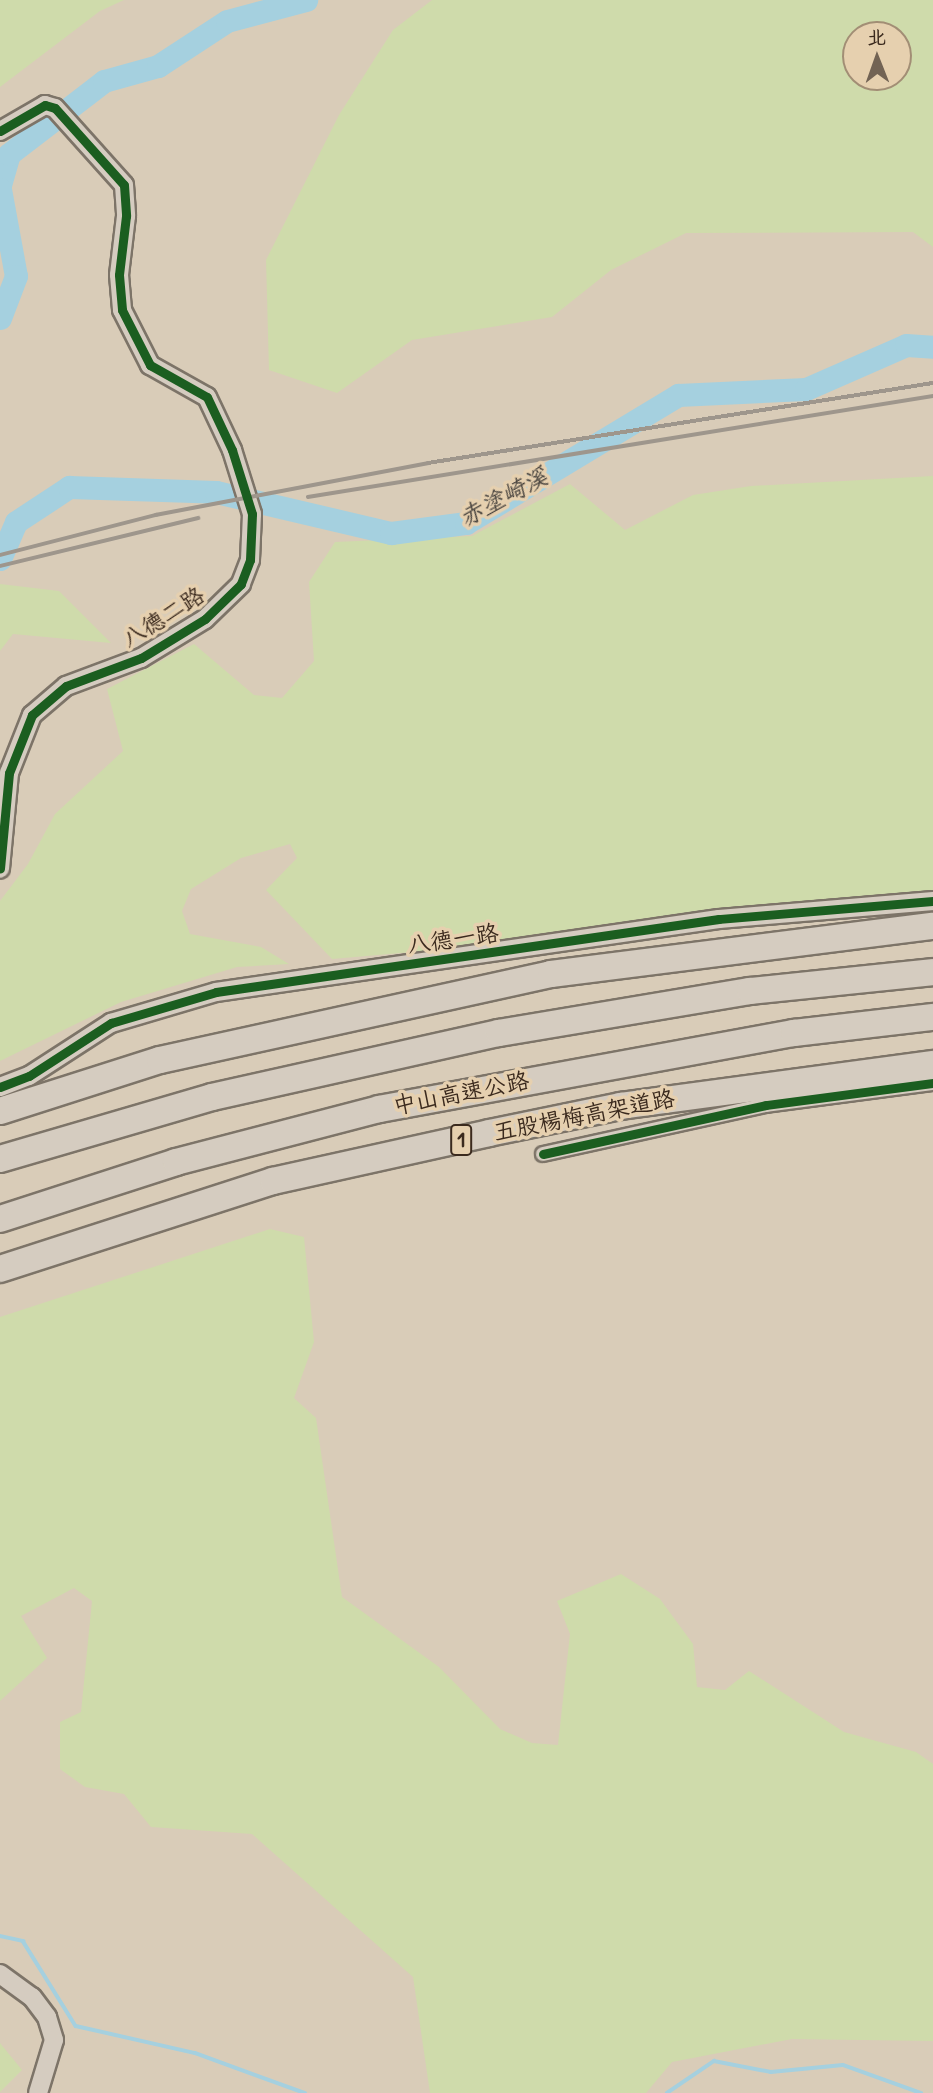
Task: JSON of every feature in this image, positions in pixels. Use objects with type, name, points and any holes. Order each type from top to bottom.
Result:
[{"type":"highway","points":[[0,1111],[160,1060],[551,974],[933,926]]},
{"type":"highway","name":"中山高速公路","points":[[0,1159],[212,1097],[512,1030],[750,991],[933,972]]},
{"type":"highway","name":"中山高速公路","points":[[0,1219],[176,1162],[379,1109],[794,1033],[933,1017]]},
{"type":"highway","name":"五股楊梅高架道路","points":[[0,1269],[273,1181],[489,1133],[621,1106],[933,1064]]},
{"type":"street","name":"八德二路","points":[[0,131],[45,105],[55,108],[124,185],[126,216],[119,275],[122,310],[139,349],[150,365],[207,397],[243,483],[252,514],[250,560],[241,584],[205,619],[141,658],[66,686],[32,715],[9,774],[0,869]]},
{"type":"street","name":"八德一路","points":[[0,1087],[29,1076],[111,1023],[216,992],[719,919],[933,901]]},
{"type":"street","points":[[543,1154],[766,1105],[933,1083]]},
{"type":"street","points":[[0,1974],[32,1997],[47,2017],[54,2039],[38,2093]]},
{"type":"green space","points":[[0,0],[124,0],[100,11],[0,87]]},
{"type":"green space","points":[[432,0],[933,0],[933,247],[913,232],[686,233],[611,270],[552,317],[412,340],[337,393],[269,370],[266,260],[339,115],[393,30]]},
{"type":"green space","points":[[933,476],[933,894],[651,920],[447,949],[332,959],[266,890],[297,858],[290,844],[241,858],[191,889],[182,911],[190,934],[261,947],[289,964],[237,967],[121,1002],[0,1061],[0,901],[28,864],[55,814],[123,751],[107,689],[194,644],[254,695],[282,698],[314,661],[309,582],[335,542],[472,536],[570,484],[625,530],[693,495],[751,486]]},
{"type":"green space","points":[[0,584],[59,591],[111,643],[13,634],[0,651]]},
{"type":"green space","points":[[270,1229],[304,1237],[314,1342],[294,1398],[316,1418],[342,1597],[439,1667],[500,1729],[532,1743],[558,1745],[570,1634],[557,1601],[621,1574],[660,1599],[693,1644],[697,1687],[725,1690],[749,1671],[844,1732],[916,1752],[933,1764],[933,2041],[792,2039],[672,2062],[646,2093],[430,2093],[413,1977],[252,1834],[151,1827],[124,1794],[85,1787],[60,1769],[60,1722],[81,1712],[92,1601],[74,1588],[21,1616],[47,1658],[0,1701],[0,1317]]},
{"type":"green space","points":[[0,2043],[22,2070],[0,2092]]},
{"type":"waterway","points":[[0,185],[9,154],[104,81],[158,66],[227,21],[306,0]]},
{"type":"waterway","points":[[0,189],[16,276],[0,318]]},
{"type":"waterway","name":"赤塗崎溪","points":[[0,559],[16,522],[69,487],[216,492],[391,533],[466,523],[678,395],[806,389],[906,345],[933,347]]},
{"type":"waterway","points":[[0,1936],[23,1941],[76,2026],[195,2053],[305,2093]]},
{"type":"waterway","points":[[667,2093],[714,2061],[771,2072],[843,2065],[921,2093]]},
{"type":"railway","points":[[0,555],[156,515],[428,463],[933,383]]},
{"type":"railway","points":[[308,497],[933,396]]},
{"type":"railway","points":[[0,566],[198,518]]},
{"type":"cycle path","points":[[0,131],[45,105],[55,108],[124,185],[126,216],[119,275],[122,310],[150,365],[207,397],[232,450],[252,514],[250,560],[241,584],[205,619],[141,658],[66,686],[32,715],[9,773],[0,869]]},
{"type":"cycle path","points":[[0,1087],[29,1076],[111,1023],[216,992],[719,919],[933,901]]},
{"type":"cycle path","points":[[543,1154],[766,1105],[933,1083]]}]
